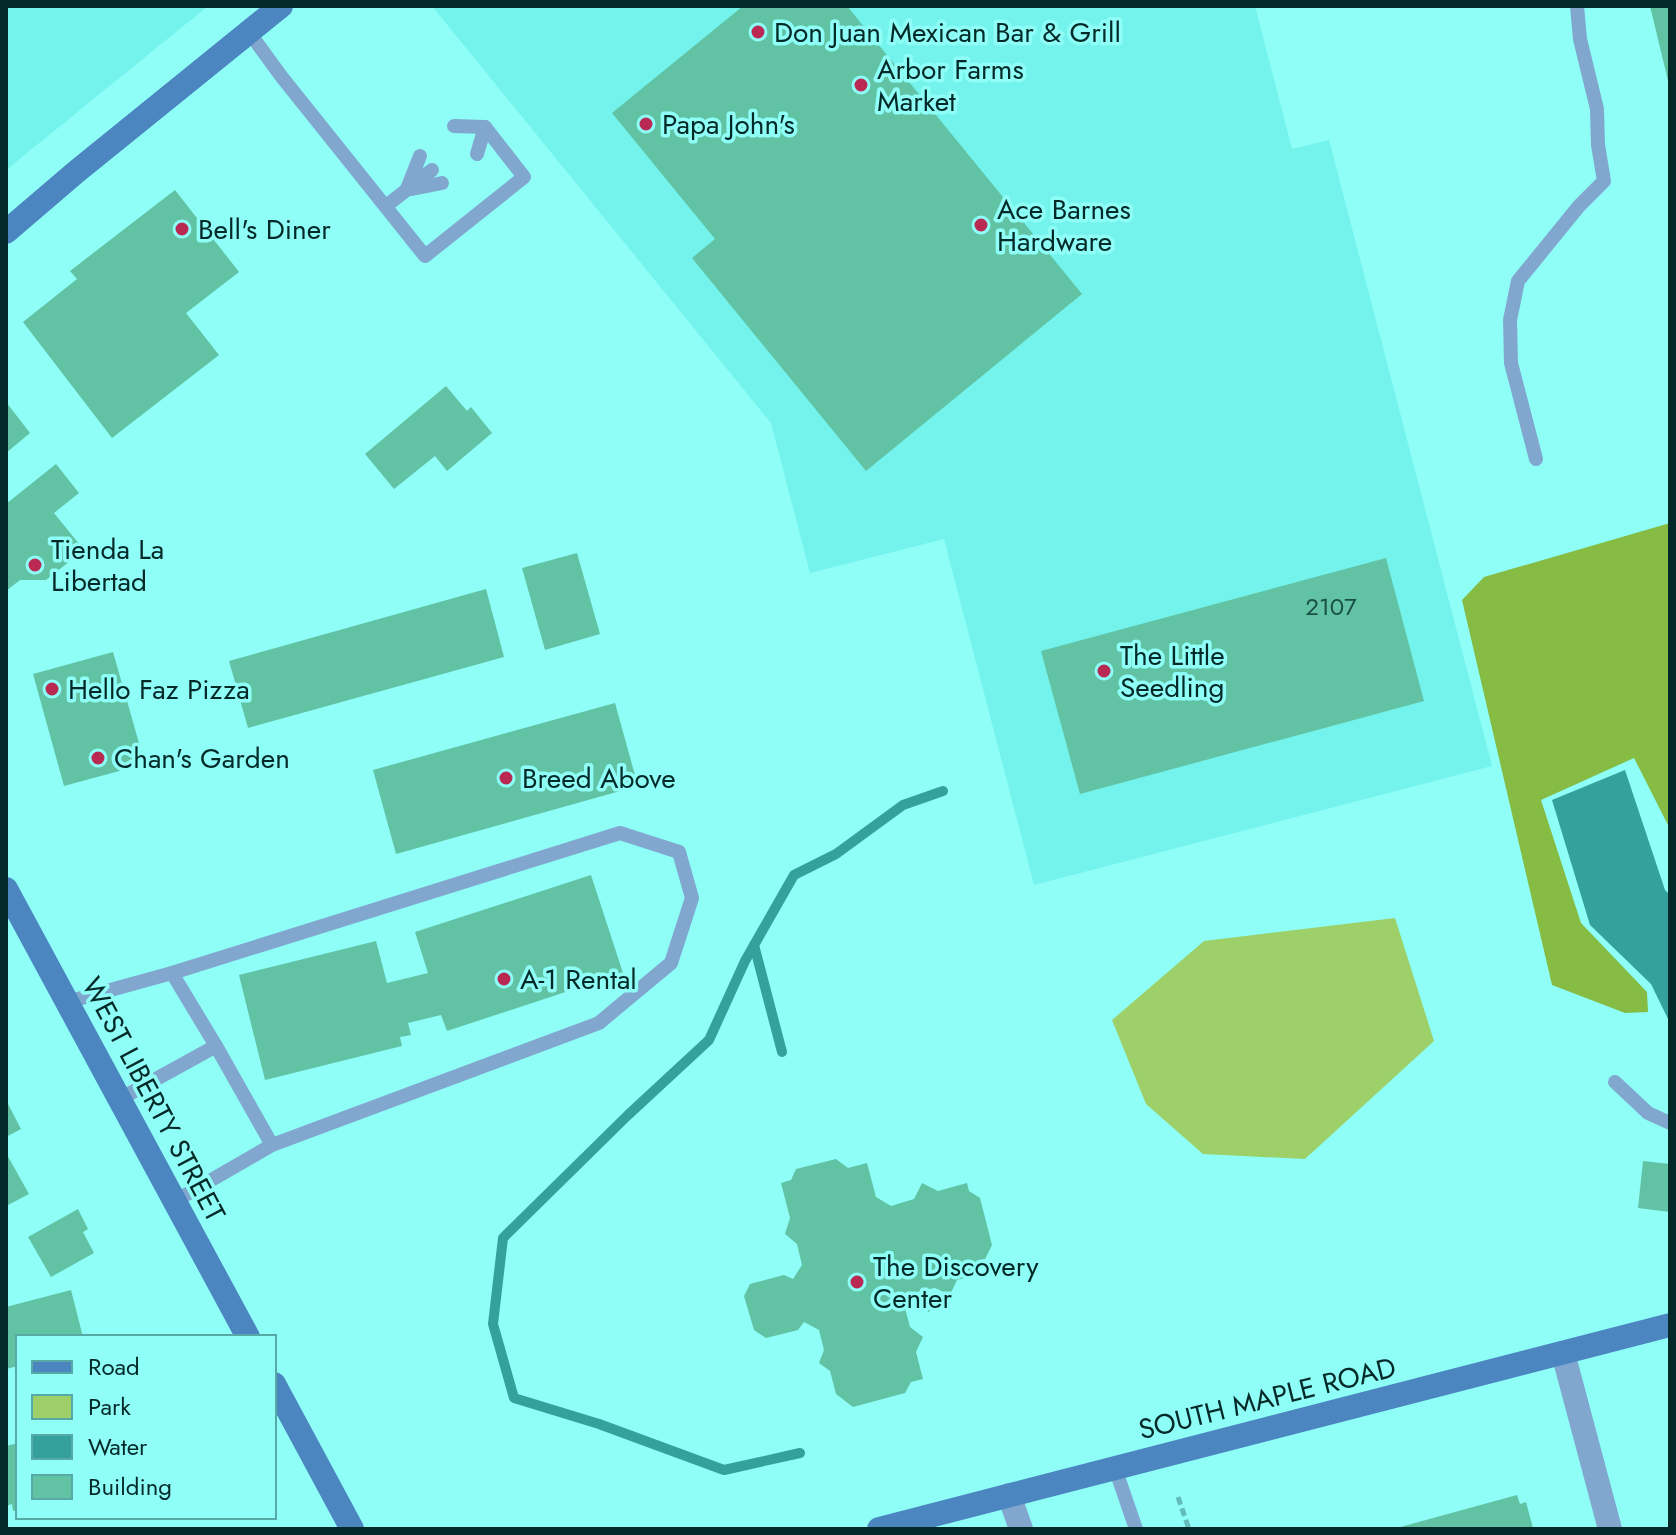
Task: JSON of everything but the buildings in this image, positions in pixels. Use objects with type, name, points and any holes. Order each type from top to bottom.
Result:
[{"type":"main road","points":[[6,232],[281,6]]},
{"type":"main road","name":"WEST LIBERTY STREET","points":[[6,889],[247,1335]]},
{"type":"main road","name":"SOUTH MAPLE ROAD","points":[[879,1529],[1670,1325]]},
{"type":"main road","points":[[276,1388],[352,1529]]},
{"type":"street","points":[[1563,1353],[1610,1529]]},
{"type":"street","points":[[1009,1495],[1021,1529]]},
{"type":"lane","points":[[1536,459],[1511,363],[1510,320],[1518,281],[1579,206],[1604,181],[1598,145],[1597,109],[1580,39],[1577,6]]},
{"type":"lane","points":[[249,32],[425,256],[524,177],[485,127]]},
{"type":"lane","points":[[454,126],[485,127]]},
{"type":"lane","points":[[466,142],[485,127]]},
{"type":"lane","points":[[477,154],[485,127]]},
{"type":"lane","points":[[407,189],[420,156]]},
{"type":"lane","points":[[386,206],[432,170]]},
{"type":"lane","points":[[407,189],[442,183]]},
{"type":"lane","points":[[67,1002],[172,973],[620,833],[679,852],[692,898],[671,963],[599,1023],[272,1145],[175,1201]]},
{"type":"lane","points":[[172,973],[272,1145]]},
{"type":"lane","points":[[120,1099],[216,1046]]},
{"type":"lane","points":[[1615,1082],[1648,1113],[1670,1123]]},
{"type":"lane","points":[[1115,1468],[1136,1529]]},
{"type":"path","points":[[1178,1497],[1189,1529]]},
{"type":"shaded area","points":[[6,6],[208,6],[6,170]]},
{"type":"shaded area","points":[[432,6],[1255,6],[1292,149],[1329,140],[1492,766],[1034,885],[944,539],[810,573],[771,423]]},
{"type":"green space","points":[[1670,523],[1670,829],[1634,758],[1541,800],[1581,923],[1647,992],[1648,1012],[1625,1013],[1552,985],[1462,600],[1484,577]]},
{"type":"green space","points":[[1395,918],[1434,1041],[1305,1159],[1203,1154],[1146,1104],[1112,1020],[1204,941]]},
{"type":"water","points":[[1625,770],[1665,890],[1670,895],[1670,1023],[1651,984],[1590,925],[1552,800]]},
{"type":"waterway","points":[[800,1453],[724,1470],[599,1424],[514,1398],[493,1324],[503,1238],[709,1040],[745,961],[794,875],[836,854],[903,805],[943,791]]},
{"type":"waterway","points":[[754,945],[782,1052]]},
{"type":"place","name":"Don Juan Mexican Bar & Grill","points":[[758,32]]},
{"type":"place","name":"Arbor Farms Market","points":[[861,85]]},
{"type":"place","name":"Papa John's","points":[[646,124]]},
{"type":"place","name":"Ace Barnes Hardware","points":[[981,225]]},
{"type":"place","name":"Bell's Diner","points":[[182,229]]},
{"type":"place","name":"Tienda La Libertad","points":[[35,565]]},
{"type":"place","name":"The Little Seedling","points":[[1104,671]]},
{"type":"place","name":"Hello Faz Pizza","points":[[52,689]]},
{"type":"place","name":"Chan's Garden","points":[[98,758]]},
{"type":"place","name":"Breed Above","points":[[506,778]]},
{"type":"place","name":"A-1 Rental","points":[[504,979]]},
{"type":"place","name":"The Discovery Center","points":[[857,1282]]}]
